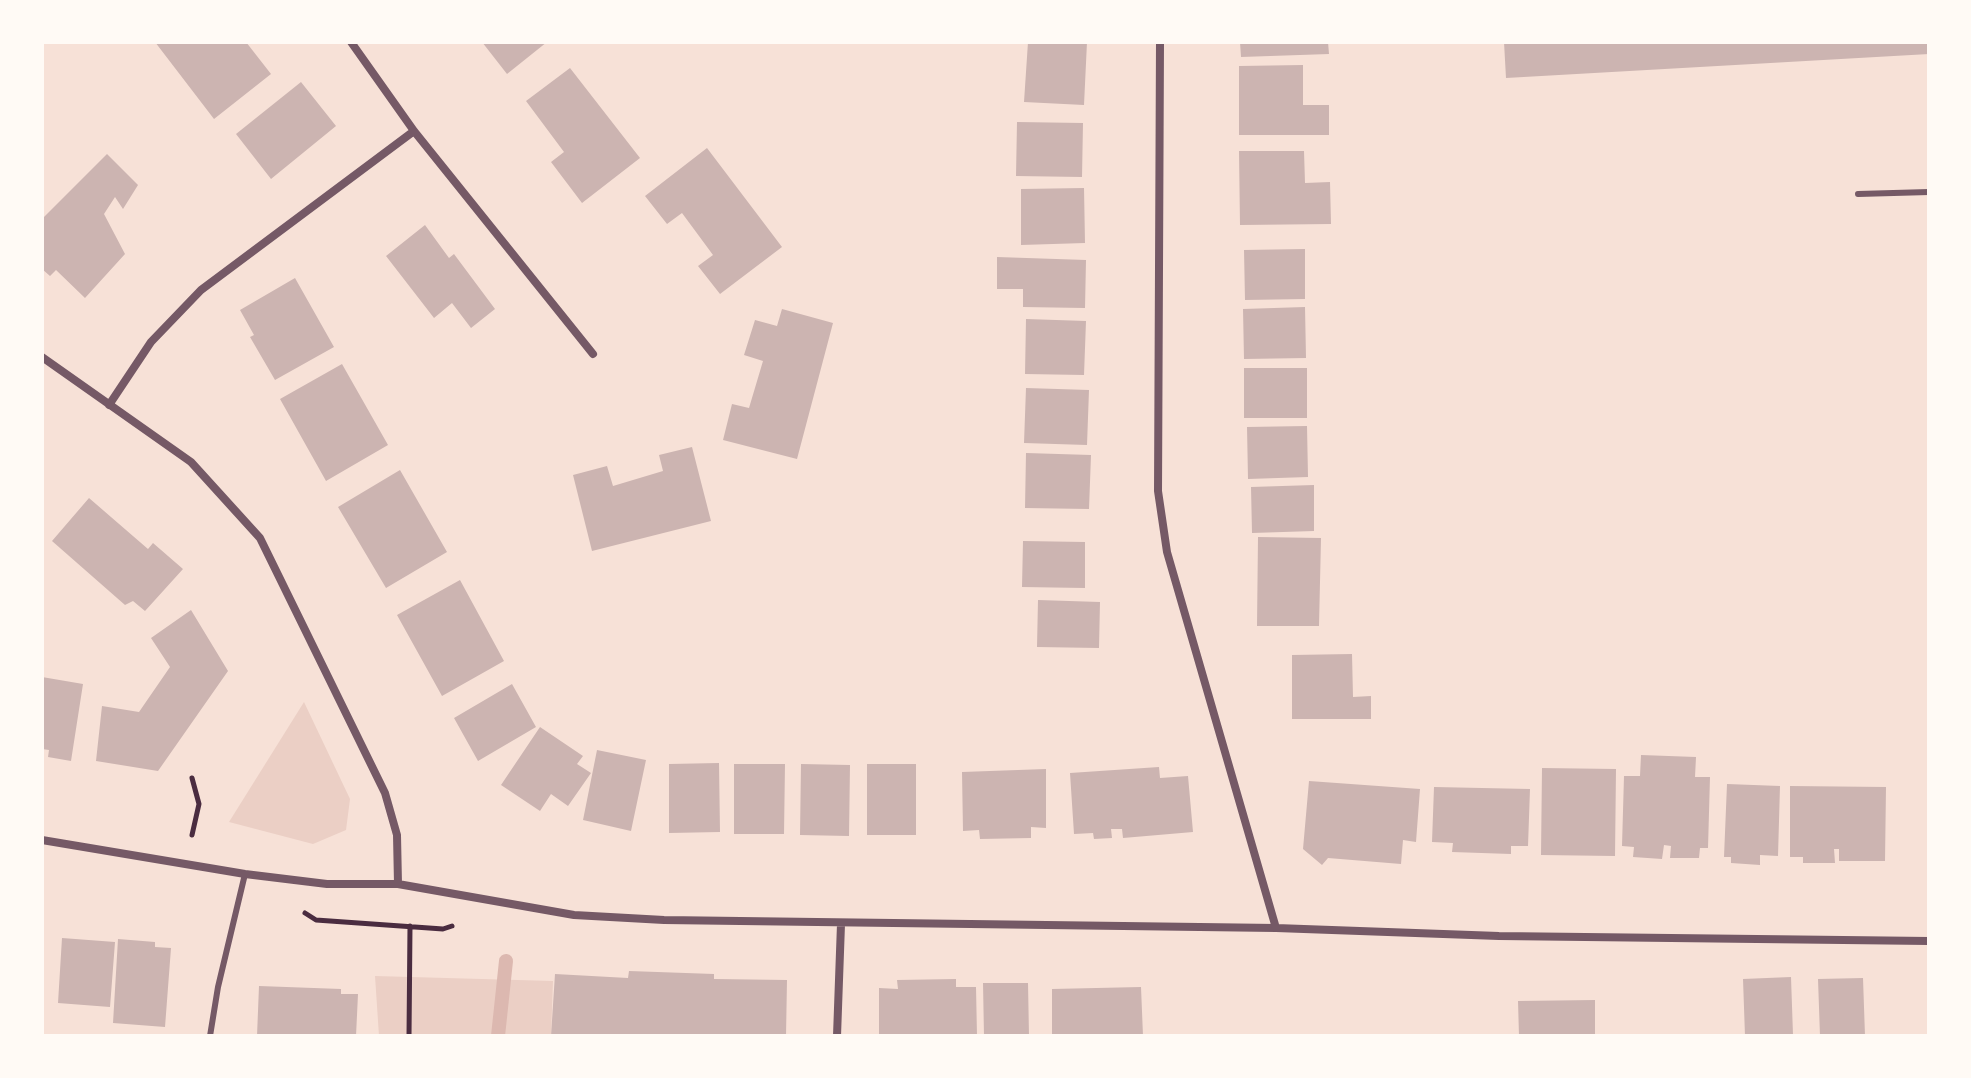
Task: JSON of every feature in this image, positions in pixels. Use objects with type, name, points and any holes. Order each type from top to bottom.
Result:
[{"type":"street","points":[[351,42],[414,131],[593,354]]},
{"type":"street","points":[[1160,42],[1158,491],[1167,552],[1276,928]]},
{"type":"street","points":[[109,405],[151,342],[201,290],[414,131]]},
{"type":"street","points":[[42,357],[191,462],[260,538],[385,793],[397,835],[398,884]]},
{"type":"street","points":[[42,840],[245,874],[327,884],[398,884],[574,915],[841,924],[1276,928],[1499,936],[1929,941]]},
{"type":"street","points":[[837,1036],[841,924]]},
{"type":"lane","points":[[1858,194],[1929,192]]},
{"type":"lane","points":[[210,1036],[218,987],[245,874]]},
{"type":"path","points":[[185,864],[199,804],[192,778]]},
{"type":"path","points":[[409,1036],[410,926]]},
{"type":"shaded area","points":[[304,702],[350,799],[346,830],[313,844],[229,822]]},
{"type":"shaded area","points":[[375,976],[553,981],[551,1036],[379,1036]]},
{"type":"building","points":[[155,42],[246,42],[271,74],[214,119]]},
{"type":"building","points":[[482,42],[547,42],[507,74]]},
{"type":"building","points":[[1028,42],[1087,42],[1084,105],[1024,102]]},
{"type":"building","points":[[1240,42],[1328,42],[1329,54],[1241,57]]},
{"type":"building","points":[[1504,42],[1929,42],[1929,54],[1506,78]]},
{"type":"building","points":[[1303,65],[1303,105],[1329,105],[1329,135],[1239,135],[1239,66]]},
{"type":"building","points":[[570,68],[640,158],[582,203],[551,162],[564,152],[526,101]]},
{"type":"building","points":[[301,82],[336,126],[271,179],[236,134]]},
{"type":"building","points":[[1017,122],[1083,123],[1082,177],[1016,176]]},
{"type":"building","points":[[707,148],[782,247],[720,294],[698,266],[713,255],[682,213],[667,224],[645,196]]},
{"type":"building","points":[[1239,151],[1304,151],[1305,183],[1330,182],[1331,224],[1240,225]]},
{"type":"building","points":[[107,154],[138,185],[123,209],[115,197],[104,214],[125,254],[85,298],[56,270],[50,276],[42,269],[42,219]]},
{"type":"building","points":[[1084,188],[1085,243],[1021,245],[1021,189]]},
{"type":"building","points":[[425,225],[449,258],[454,254],[495,309],[471,328],[452,303],[434,318],[386,256]]},
{"type":"building","points":[[1305,249],[1305,299],[1245,300],[1244,250]]},
{"type":"building","points":[[997,257],[1086,260],[1085,308],[1023,307],[1023,289],[997,289]]},
{"type":"building","points":[[295,278],[334,347],[275,380],[250,337],[254,335],[240,310]]},
{"type":"building","points":[[1305,307],[1306,358],[1244,359],[1243,309]]},
{"type":"building","points":[[782,309],[833,323],[797,459],[723,440],[732,404],[749,408],[763,361],[744,355],[755,320],[777,326]]},
{"type":"building","points":[[1026,319],[1086,321],[1084,375],[1025,374]]},
{"type":"building","points":[[342,364],[388,445],[326,481],[280,399]]},
{"type":"building","points":[[1244,368],[1307,368],[1307,418],[1244,418]]},
{"type":"building","points":[[1026,388],[1089,390],[1087,445],[1024,443]]},
{"type":"building","points":[[1307,426],[1308,477],[1248,479],[1247,427]]},
{"type":"building","points":[[692,447],[711,521],[592,551],[573,475],[607,466],[613,486],[663,471],[659,455]]},
{"type":"building","points":[[1026,453],[1091,455],[1089,509],[1025,508]]},
{"type":"building","points":[[400,470],[447,552],[386,588],[338,507]]},
{"type":"building","points":[[1314,485],[1314,531],[1252,533],[1251,487]]},
{"type":"building","points":[[89,498],[148,549],[153,543],[183,569],[145,611],[133,601],[125,605],[52,541]]},
{"type":"building","points":[[1258,537],[1321,538],[1319,626],[1257,626]]},
{"type":"building","points":[[1023,541],[1085,542],[1085,588],[1022,587]]},
{"type":"building","points":[[460,580],[504,661],[442,696],[397,615]]},
{"type":"building","points":[[1038,600],[1100,602],[1099,648],[1037,647]]},
{"type":"building","points":[[191,610],[228,671],[158,771],[96,761],[102,706],[139,712],[170,667],[151,638]]},
{"type":"building","points":[[1352,654],[1353,697],[1371,696],[1371,719],[1292,719],[1292,655]]},
{"type":"building","points":[[42,677],[83,684],[71,761],[48,757],[49,750],[42,749]]},
{"type":"building","points":[[512,684],[536,727],[478,761],[454,718]]},
{"type":"building","points":[[540,727],[583,756],[577,764],[591,773],[568,806],[551,794],[540,811],[501,785]]},
{"type":"building","points":[[597,750],[646,760],[631,831],[583,820]]},
{"type":"building","points":[[1641,755],[1696,757],[1695,777],[1710,777],[1708,848],[1700,848],[1699,858],[1670,858],[1671,846],[1664,845],[1662,859],[1633,857],[1634,847],[1622,846],[1624,776],[1640,776]]},
{"type":"building","points":[[719,763],[720,832],[669,833],[669,764]]},
{"type":"building","points":[[734,764],[785,764],[784,834],[734,834]]},
{"type":"building","points":[[801,764],[850,765],[849,836],[800,835]]},
{"type":"building","points":[[867,764],[916,764],[916,835],[867,835]]},
{"type":"building","points":[[1159,767],[1160,778],[1188,776],[1193,832],[1123,838],[1122,829],[1111,829],[1112,838],[1094,839],[1093,833],[1074,834],[1070,773]]},
{"type":"building","points":[[1542,768],[1616,769],[1615,856],[1541,855]]},
{"type":"building","points":[[1046,769],[1046,828],[1031,827],[1031,838],[980,839],[979,830],[963,831],[962,772]]},
{"type":"building","points":[[1309,781],[1420,789],[1416,842],[1403,840],[1401,864],[1328,858],[1322,865],[1303,849]]},
{"type":"building","points":[[1727,784],[1780,786],[1778,856],[1760,855],[1760,865],[1731,863],[1731,857],[1724,857]]},
{"type":"building","points":[[1790,786],[1886,787],[1885,861],[1839,861],[1839,849],[1834,849],[1835,863],[1803,863],[1803,857],[1790,857]]},
{"type":"building","points":[[1434,787],[1530,789],[1528,846],[1511,846],[1511,854],[1452,852],[1453,843],[1432,842]]},
{"type":"building","points":[[62,938],[115,942],[110,1007],[58,1003]]},
{"type":"building","points":[[118,939],[155,942],[155,947],[171,948],[165,1027],[113,1023]]},
{"type":"building","points":[[629,971],[714,974],[714,979],[787,980],[786,1036],[551,1036],[555,974],[628,978]]},
{"type":"building","points":[[1791,977],[1793,1035],[1745,1036],[1743,979]]},
{"type":"building","points":[[1863,978],[1865,1036],[1820,1036],[1818,979]]},
{"type":"building","points":[[956,979],[956,987],[976,987],[977,1036],[879,1036],[879,988],[898,989],[897,980]]},
{"type":"building","points":[[983,983],[1028,983],[1029,1036],[984,1036]]},
{"type":"building","points":[[259,986],[341,989],[341,994],[358,994],[356,1036],[257,1036]]},
{"type":"building","points":[[1141,987],[1143,1036],[1052,1036],[1052,989]]},
{"type":"building","points":[[1595,1000],[1595,1036],[1519,1036],[1518,1001]]},
{"type":"waterway","points":[[498,1036],[506,961]]}]
